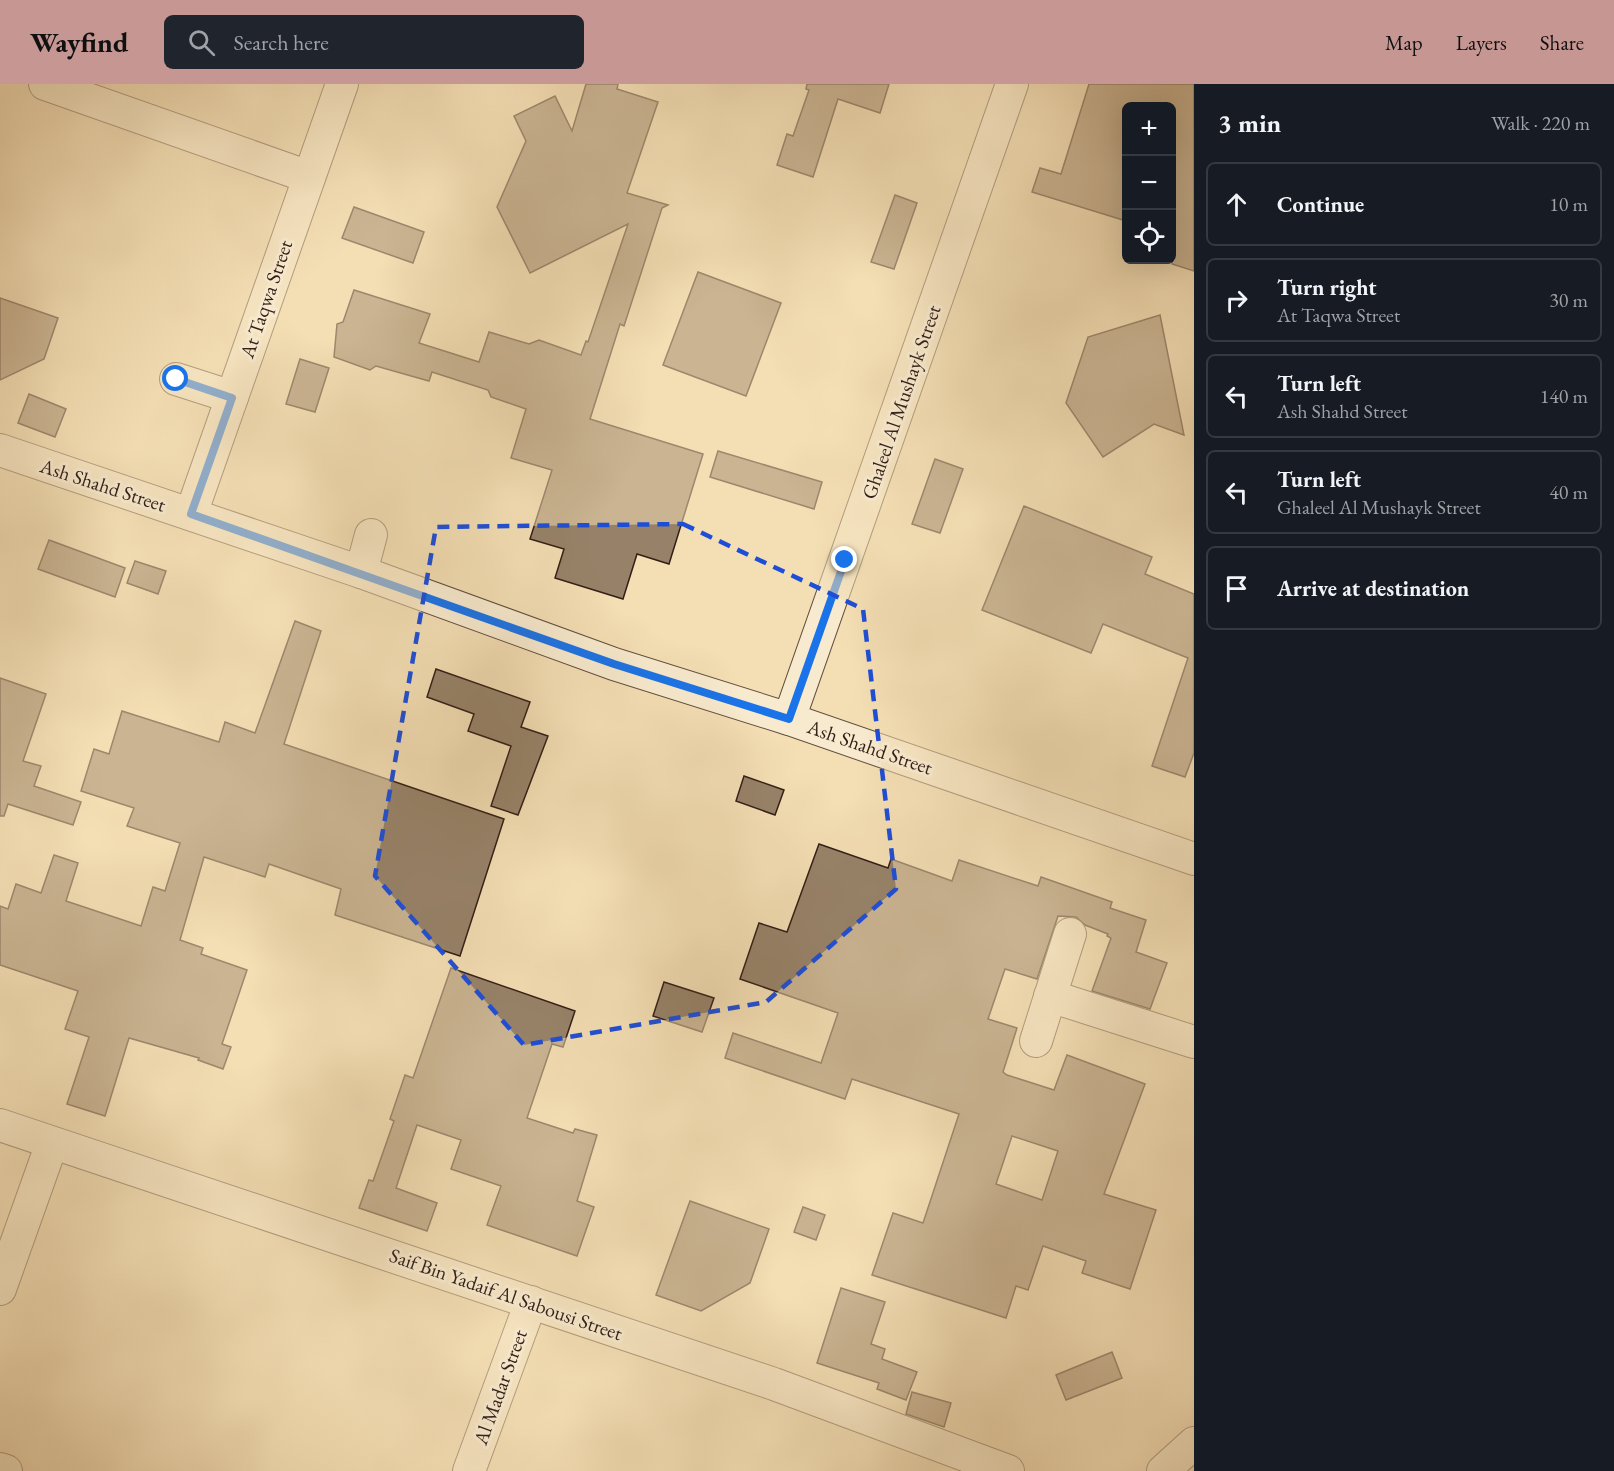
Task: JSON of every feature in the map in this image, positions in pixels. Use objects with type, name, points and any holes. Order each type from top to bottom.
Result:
[{"type":"street","points":[[45,84],[309,177]]},
{"type":"street","name":"At Taqwa Street","points":[[191,514],[342,84]]},
{"type":"street","name":"Ghaleel Al Mushayk Street","points":[[789,719],[1012,84]]},
{"type":"street","points":[[176,379],[232,398]]},
{"type":"street","name":"Ash Shahd Street","points":[[0,450],[361,572],[614,664],[789,719],[1194,859]]},
{"type":"street","points":[[361,572],[371,535]]},
{"type":"street","points":[[1036,1041],[1070,934]]},
{"type":"street","points":[[1050,996],[1194,1042]]},
{"type":"street","name":"Saif Bin Yadaif Al Sabousi Street","points":[[0,1125],[774,1384],[1008,1471]]},
{"type":"street","points":[[0,1289],[52,1143]]},
{"type":"street","name":"Al Madar Street","points":[[469,1471],[531,1302]]},
{"type":"street","points":[[1163,1471],[1194,1443]]},
{"type":"street","points":[[0,1469],[6,1471]]},
{"type":"highlighted area","points":[[683,524],[863,609],[896,889],[766,1002],[524,1045],[375,876],[436,527]]},
{"type":"building","points":[[586,84],[618,84],[617,89],[658,102],[627,193],[668,205],[662,208],[624,326],[620,324],[590,419],[703,454],[669,564],[637,554],[623,599],[555,578],[564,549],[530,539],[552,470],[511,458],[526,409],[491,397],[488,390],[432,372],[429,381],[376,366],[370,370],[334,357],[337,324],[343,322],[354,290],[430,314],[419,343],[479,362],[489,332],[529,344],[539,340],[581,355],[586,341],[588,342],[628,224],[530,273],[497,207],[526,141],[514,116],[555,96],[572,131]]},
{"type":"building","points":[[807,84],[889,84],[880,113],[838,99],[813,177],[777,165],[787,134],[793,136],[809,90],[806,89]]},
{"type":"building","points":[[1089,84],[1194,84],[1194,271],[1172,264],[1176,264],[1176,102],[1122,102],[1122,220],[1032,192],[1040,168],[1061,174]]},
{"type":"building","points":[[895,195],[917,203],[894,269],[871,262]]},
{"type":"building","points":[[354,207],[424,232],[413,263],[342,238]]},
{"type":"building","points":[[698,272],[781,303],[746,396],[663,365]]},
{"type":"building","points":[[0,298],[58,318],[44,359],[0,380]]},
{"type":"building","points":[[1160,315],[1184,435],[1154,424],[1103,457],[1066,403],[1088,337]]},
{"type":"building","points":[[300,359],[329,368],[315,412],[286,404]]},
{"type":"building","points":[[29,394],[66,409],[55,437],[18,423]]},
{"type":"building","points":[[718,451],[822,482],[814,509],[710,477]]},
{"type":"building","points":[[935,459],[963,469],[940,533],[912,524]]},
{"type":"building","points":[[1024,506],[1152,557],[1145,574],[1194,594],[1194,753],[1185,777],[1152,766],[1188,658],[1103,624],[1091,653],[982,610]]},
{"type":"building","points":[[49,540],[125,568],[115,597],[38,569]]},
{"type":"building","points":[[135,561],[166,571],[158,594],[127,583]]},
{"type":"building","points":[[295,621],[321,631],[284,744],[504,819],[460,956],[335,915],[341,889],[269,864],[265,877],[204,857],[180,940],[203,948],[201,954],[247,970],[222,1044],[231,1047],[223,1069],[198,1060],[199,1058],[129,1038],[105,1116],[67,1104],[89,1037],[65,1029],[78,991],[0,965],[0,906],[8,909],[16,884],[41,893],[54,855],[78,863],[66,901],[141,926],[153,887],[165,891],[180,843],[127,826],[134,808],[81,791],[94,749],[109,754],[122,711],[219,742],[225,722],[255,733]]},
{"type":"building","points":[[436,669],[530,702],[521,727],[548,736],[518,815],[491,806],[511,746],[468,731],[474,714],[427,697]]},
{"type":"building","points":[[0,678],[46,694],[23,761],[41,766],[34,786],[81,802],[73,825],[8,804],[4,816],[0,816]]},
{"type":"building","points":[[744,776],[784,790],[775,815],[736,801]]},
{"type":"building","points":[[819,844],[888,868],[891,859],[952,881],[959,860],[1038,886],[1041,877],[1112,902],[1110,908],[1146,920],[1136,952],[1167,963],[1150,1009],[1092,991],[1111,938],[1107,936],[1108,934],[1085,925],[1076,917],[1058,916],[1037,979],[1005,969],[988,1019],[1017,1028],[1003,1072],[1007,1075],[1054,1090],[1067,1055],[1145,1084],[1104,1194],[1156,1210],[1130,1289],[1082,1273],[1086,1261],[1043,1246],[1028,1290],[1016,1286],[1006,1318],[872,1275],[893,1213],[923,1223],[959,1114],[852,1079],[845,1099],[725,1058],[733,1033],[821,1063],[838,1013],[740,979],[759,923],[787,932]],"holes":[[[1012,1136],[1058,1151],[1042,1200],[996,1184]]]},
{"type":"building","points":[[451,968],[575,1011],[563,1047],[552,1044],[527,1118],[573,1133],[575,1129],[597,1135],[577,1201],[594,1207],[577,1256],[487,1225],[501,1186],[451,1169],[461,1140],[417,1125],[396,1188],[437,1203],[427,1231],[359,1208],[369,1180],[373,1181],[394,1121],[390,1119],[405,1075],[413,1078]]},
{"type":"building","points":[[664,982],[714,998],[702,1032],[653,1016]]},
{"type":"building","points":[[690,1201],[769,1229],[750,1283],[701,1311],[656,1295]]},
{"type":"building","points":[[803,1207],[825,1215],[816,1240],[794,1232]]},
{"type":"building","points":[[841,1288],[885,1302],[871,1344],[885,1349],[882,1359],[917,1372],[906,1400],[877,1389],[879,1383],[817,1363]]},
{"type":"building","points":[[1112,1352],[1122,1378],[1066,1400],[1056,1375]]},
{"type":"building","points":[[912,1392],[951,1403],[944,1427],[906,1414]]},
{"type":"route","points":[[176,379],[232,398],[191,514],[361,572],[614,664],[789,719],[845,560]]}]
